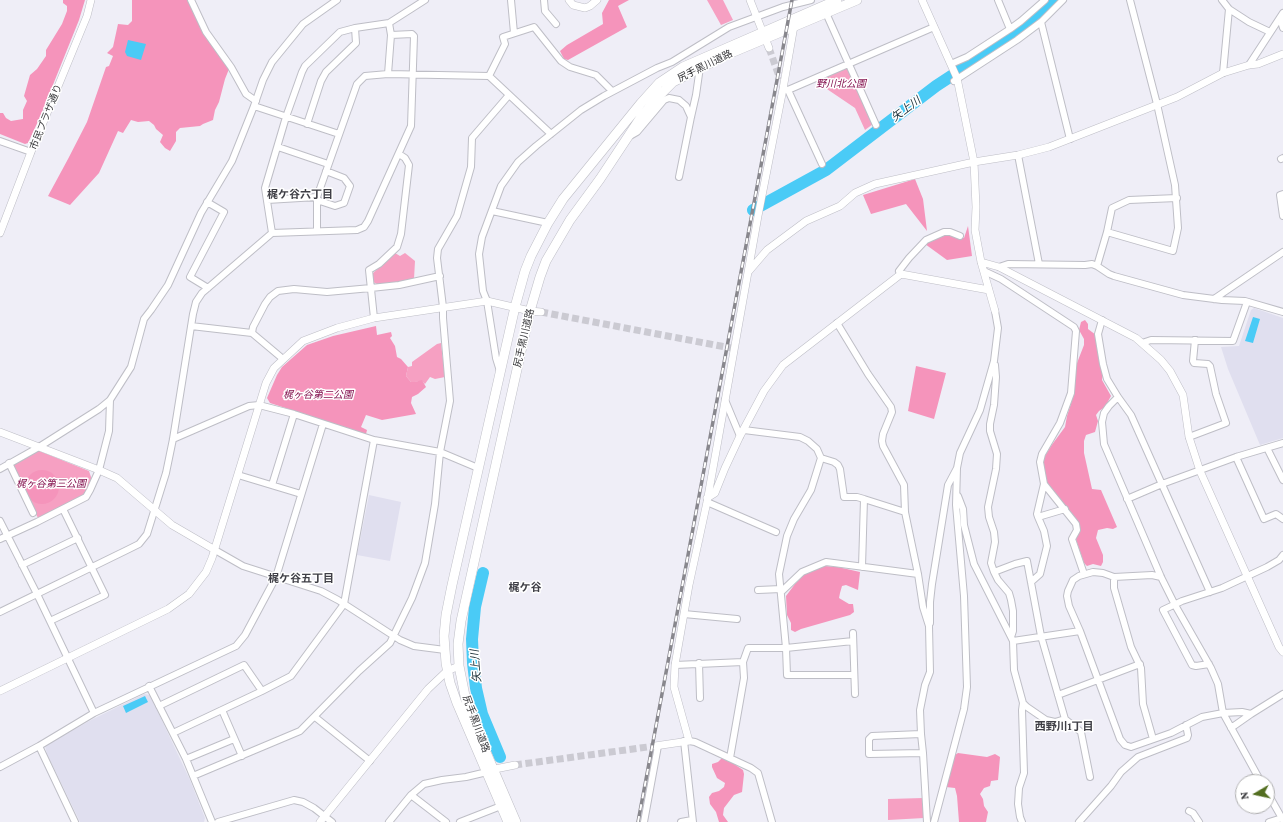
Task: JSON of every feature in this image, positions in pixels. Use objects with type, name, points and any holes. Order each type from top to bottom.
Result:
[{"type":"main road","name":"尻手黒川道路","points":[[509,822],[466,701],[459,666],[458,644],[461,621],[530,311],[546,261],[570,220],[600,179],[641,117],[664,90],[673,82],[700,67],[838,0]]},
{"type":"main road","name":"尻手黒川道路","points":[[509,822],[501,806],[490,770],[457,703],[450,683],[445,650],[446,615],[500,371],[515,307],[527,266],[548,223],[563,199],[641,103],[665,78],[682,67],[794,26],[857,0]]},
{"type":"street","name":"市民プラザ通り","points":[[0,233],[31,152],[87,16],[91,0]]},
{"type":"street","points":[[191,0],[206,32],[246,94],[255,104],[286,117],[339,134]]},
{"type":"street","points":[[0,468],[39,447],[99,409],[110,400],[131,367],[144,319],[168,285],[201,213],[232,161],[272,62],[303,24],[337,0]]},
{"type":"street","points":[[272,233],[266,188],[286,117],[305,66],[340,32],[355,28],[389,23],[425,0]]},
{"type":"street","points":[[511,0],[514,33]]},
{"type":"street","points":[[544,0],[545,10],[556,24]]},
{"type":"street","points":[[569,0],[573,5],[585,8],[597,0]]},
{"type":"street","points":[[750,0],[769,48]]},
{"type":"street","points":[[500,371],[496,358],[487,301],[483,292],[479,254],[482,238],[501,186],[518,162],[581,110],[612,91],[672,62],[699,44],[728,28],[783,7],[809,0]]},
{"type":"street","points":[[922,0],[951,64],[955,79],[974,162],[976,207],[975,230],[981,262],[995,311],[998,328],[994,361],[980,410],[960,453],[957,468],[956,505],[964,596],[967,687],[964,710],[934,822]]},
{"type":"street","points":[[998,0],[1010,29]]},
{"type":"street","points":[[951,64],[967,56],[1010,29],[1045,0]]},
{"type":"street","points":[[955,79],[1017,40],[1040,22],[1063,0]]},
{"type":"street","points":[[1107,232],[1173,251],[1178,228],[1177,198],[1157,104],[1130,0]]},
{"type":"street","points":[[1222,0],[1229,9],[1249,22],[1270,32]]},
{"type":"street","points":[[1223,73],[1229,9]]},
{"type":"street","points":[[826,13],[876,124]]},
{"type":"street","points":[[1249,65],[1281,16]]},
{"type":"street","points":[[1281,16],[1283,28]]},
{"type":"street","points":[[1040,22],[1070,139]]},
{"type":"street","points":[[388,74],[391,35],[389,23]]},
{"type":"street","points":[[489,76],[505,44],[503,37],[534,26],[561,61],[570,67],[596,74],[612,91]]},
{"type":"street","points":[[681,822],[693,821],[686,741],[681,707],[674,687],[675,665],[707,500],[733,348],[762,200],[786,90],[794,26]]},
{"type":"street","points":[[786,90],[934,27]]},
{"type":"street","points":[[307,124],[321,81],[326,72],[356,43],[355,28]]},
{"type":"street","points":[[0,612],[139,544],[147,534],[166,474],[191,326],[196,302],[202,293],[272,233],[357,230],[364,227],[411,126],[414,36],[412,34],[391,35]]},
{"type":"street","points":[[749,271],[767,250],[806,221],[840,206],[855,193],[875,184],[974,162],[1018,155],[1049,147],[1177,97],[1223,73],[1249,65],[1258,64],[1283,54]]},
{"type":"street","points":[[679,177],[690,117],[696,95],[700,67]]},
{"type":"street","points":[[657,68],[665,78]]},
{"type":"street","points":[[317,231],[317,199],[357,84],[365,76],[372,74],[388,74],[489,76],[551,134]]},
{"type":"street","points":[[780,80],[822,164]]},
{"type":"street","points":[[193,776],[300,731],[359,671],[390,643],[412,598],[424,562],[435,504],[440,452],[450,401],[443,307],[437,258],[438,249],[457,216],[470,167],[472,138],[509,95]]},
{"type":"street","points":[[628,138],[638,132],[664,100],[669,98],[679,100],[686,106],[690,117]]},
{"type":"street","points":[[0,141],[31,152]]},
{"type":"street","points":[[267,200],[317,199],[335,206],[344,203],[350,186],[344,178],[327,168],[278,147]]},
{"type":"street","points":[[374,318],[369,270],[379,264],[397,246],[401,234],[409,165],[405,158],[399,154]]},
{"type":"street","points":[[1018,155],[1039,264]]},
{"type":"street","points":[[1283,194],[1280,194],[1283,216]]},
{"type":"street","points":[[1097,266],[1112,208],[1130,200],[1177,198]]},
{"type":"street","points":[[207,202],[224,212],[190,278],[208,288]]},
{"type":"street","points":[[492,211],[548,223]]},
{"type":"street","points":[[899,271],[926,240],[944,232],[950,232],[960,236]]},
{"type":"street","points":[[1214,299],[1283,252]]},
{"type":"street","points":[[981,262],[999,267],[1136,338],[1161,360],[1170,371],[1183,395],[1189,437],[1200,471],[1279,647],[1283,652]]},
{"type":"street","points":[[999,267],[1007,264],[1092,264],[1114,276],[1183,295],[1247,302],[1283,312]]},
{"type":"street","points":[[984,271],[1001,279],[1074,327],[1076,331],[1071,393],[1060,423],[1042,454],[1040,462],[1044,484],[1037,514],[1044,531],[1047,546],[1040,574],[1031,582]]},
{"type":"street","points":[[707,500],[715,493],[725,468],[764,391],[783,365],[901,274],[989,290]]},
{"type":"street","points":[[252,333],[253,327],[265,304],[270,297],[278,291],[294,289],[327,292],[371,288],[399,285],[440,276]]},
{"type":"street","points":[[0,691],[168,609],[189,594],[206,572],[215,550],[266,383],[274,368],[303,341],[337,328],[374,318],[487,301],[530,311],[542,312]]},
{"type":"street","points":[[1142,343],[1151,340],[1233,340],[1247,302]]},
{"type":"street","points":[[1102,320],[1098,334],[1107,378],[1131,415],[1210,592]]},
{"type":"street","points":[[837,323],[868,374],[891,407],[892,412],[883,434],[882,441],[883,446],[904,485],[905,512],[918,574],[923,607],[929,626]]},
{"type":"street","points":[[191,326],[252,333],[283,359]]},
{"type":"street","points":[[1189,437],[1226,423],[1216,394],[1210,366],[1208,364],[1194,363],[1193,361],[1195,340]]},
{"type":"street","points":[[994,361],[996,377],[990,431],[997,454],[996,469],[988,506],[995,542],[991,563],[998,580],[1008,593],[1013,611],[1012,639],[1014,670],[1023,703],[1024,773],[1019,788],[1018,804],[1022,822]]},
{"type":"street","points":[[1118,397],[1104,413],[1102,422],[1104,444],[1161,578],[1209,664],[1218,684],[1223,713],[1257,774]]},
{"type":"street","points":[[725,399],[742,433]]},
{"type":"street","points":[[0,539],[86,497],[99,470],[109,431],[110,400]]},
{"type":"street","points":[[173,439],[248,406],[259,405],[294,414],[374,440],[440,452],[478,468]]},
{"type":"street","points":[[272,484],[294,414]]},
{"type":"street","points":[[0,767],[39,746],[94,713],[236,646],[245,635],[276,576],[323,424]]},
{"type":"street","points":[[0,432],[117,478],[172,525],[243,566],[321,591],[400,640],[414,646],[445,650]]},
{"type":"street","points":[[742,433],[800,437],[808,441],[817,449],[821,458],[811,490],[794,519],[787,536],[779,574],[787,675],[854,675]]},
{"type":"street","points":[[173,734],[291,676],[344,604],[374,440]]},
{"type":"street","points":[[1127,499],[1162,484],[1236,457],[1283,443]]},
{"type":"street","points":[[1267,448],[1283,480]]},
{"type":"street","points":[[1236,457],[1264,519],[1276,514],[1283,519]]},
{"type":"street","points":[[821,458],[834,462],[838,465],[844,497],[857,497],[905,512]]},
{"type":"street","points":[[9,463],[33,513]]},
{"type":"street","points":[[927,822],[920,710],[925,685],[930,672],[930,602],[948,486],[957,468]]},
{"type":"street","points":[[238,475],[272,484],[301,494]]},
{"type":"street","points":[[1044,484],[1076,524],[1077,530],[1072,539],[1084,574]]},
{"type":"street","points":[[957,491],[963,509],[964,525],[974,564],[1012,639]]},
{"type":"street","points":[[862,567],[864,499]]},
{"type":"street","points":[[707,500],[776,532]]},
{"type":"street","points":[[50,621],[105,595],[63,509]]},
{"type":"street","points":[[1038,517],[1065,509]]},
{"type":"street","points":[[0,521],[94,713]]},
{"type":"street","points":[[22,565],[78,538]]},
{"type":"street","points":[[1209,664],[1196,666],[1192,665],[1163,610],[1222,588],[1248,576],[1279,560],[1283,554]]},
{"type":"street","points":[[994,572],[1027,561],[1041,636],[1058,695],[1065,718],[1081,732],[1090,777]]},
{"type":"street","points":[[758,590],[781,590],[802,572],[826,562],[918,574]]},
{"type":"street","points":[[1161,578],[1152,576],[1114,577],[1093,572],[1084,574],[1073,580],[1067,596],[1069,606],[1080,631],[1120,739],[1125,745],[1130,747],[1171,733],[1202,717],[1223,713],[1242,712],[1251,714]]},
{"type":"street","points":[[1114,577],[1114,588],[1131,647],[1140,664],[1143,704],[1153,739]]},
{"type":"street","points":[[684,614],[737,619]]},
{"type":"street","points":[[1012,639],[1080,631]]},
{"type":"street","points":[[853,633],[855,694]]},
{"type":"street","points":[[730,758],[744,678],[743,662],[748,648],[786,648],[853,641]]},
{"type":"street","points":[[675,665],[743,662]]},
{"type":"street","points":[[699,663],[700,698]]},
{"type":"street","points":[[1058,695],[1140,664]]},
{"type":"street","points":[[159,706],[244,665],[262,691]]},
{"type":"street","points":[[323,819],[428,689],[447,671],[459,666]]},
{"type":"street","points":[[149,686],[186,759],[212,822]]},
{"type":"street","points":[[1231,728],[1283,694]]},
{"type":"street","points":[[1023,703],[1027,708],[1046,720],[1055,722],[1065,718]]},
{"type":"street","points":[[222,710],[242,756]]},
{"type":"street","points":[[314,717],[370,761]]},
{"type":"street","points":[[1079,822],[1111,786],[1121,772],[1138,757],[1187,738],[1188,735],[1186,725]]},
{"type":"street","points":[[921,734],[872,736],[869,739],[869,754],[923,753]]},
{"type":"street","points":[[186,759],[234,739]]},
{"type":"street","points":[[644,822],[657,746],[686,741],[695,742],[751,768],[758,773],[772,822]]},
{"type":"street","points":[[39,746],[75,822]]},
{"type":"street","points":[[389,822],[411,795],[424,784],[466,777],[515,765]]},
{"type":"street","points":[[411,795],[446,822]]},
{"type":"street","points":[[218,822],[294,800],[303,802],[323,819],[332,822]]},
{"type":"street","points":[[460,822],[501,806]]},
{"type":"street","points":[[1269,822],[1282,819],[1275,806]]},
{"type":"street","points":[[1277,809],[1283,806]]},
{"type":"street","points":[[1189,811],[1193,813],[1199,822]]},
{"type":"shaded area","points":[[1254,308],[1283,318],[1283,438],[1260,445],[1228,369],[1221,347],[1239,346],[1251,310]]},
{"type":"shaded area","points":[[369,495],[401,502],[390,561],[357,555]]},
{"type":"shaded area","points":[[144,694],[150,695],[190,780],[205,818],[204,822],[80,822],[47,754],[45,746],[91,720]]},
{"type":"green space","points":[[63,0],[85,0],[79,20],[40,117],[28,143],[25,144],[0,134],[0,113],[3,113],[6,118],[11,121],[23,119],[23,110],[27,101],[24,96],[30,75],[37,69],[46,56],[46,50],[62,24],[67,11],[67,6],[63,3]]},
{"type":"green space","points":[[132,0],[190,0],[229,69],[213,120],[200,126],[180,128],[176,132],[176,141],[170,151],[160,142],[163,135],[149,121],[138,122],[131,120],[123,133],[118,131],[99,173],[70,205],[48,196],[87,122],[106,67],[109,66],[113,56],[107,53],[113,47],[118,24],[128,25],[132,21]]},
{"type":"green space","points":[[609,0],[629,0],[618,6],[627,27],[568,60],[564,59],[560,51],[567,45],[603,24],[602,13]]},
{"type":"green space","points":[[707,0],[723,0],[733,20],[721,25]]},
{"type":"green space","name":"野川北公園","points":[[848,68],[873,124],[865,130],[855,108],[818,83],[817,80]]},
{"type":"green space","points":[[915,179],[923,199],[927,231],[906,204],[871,214],[863,195]]},
{"type":"green space","points":[[968,226],[972,256],[947,260],[925,244],[944,234],[964,238]]},
{"type":"green space","points":[[395,253],[400,256],[405,253],[415,261],[414,279],[403,282],[377,284],[373,282],[372,274]]},
{"type":"green space","points":[[1085,320],[1088,324],[1088,329],[1096,335],[1103,374],[1102,380],[1111,396],[1105,407],[1096,415],[1098,421],[1095,432],[1086,435],[1084,441],[1084,453],[1092,489],[1101,490],[1117,527],[1113,529],[1107,528],[1098,530],[1096,538],[1103,555],[1103,562],[1101,566],[1093,564],[1087,566],[1084,563],[1076,540],[1079,525],[1046,481],[1042,466],[1045,456],[1065,427],[1073,397],[1077,363],[1084,345],[1084,339],[1079,330],[1081,322]]},
{"type":"green space","name":"梶ヶ谷第二公園","points":[[376,326],[377,335],[391,332],[392,336],[390,338],[395,346],[397,357],[401,359],[408,367],[406,376],[411,382],[422,380],[426,387],[412,397],[411,403],[416,414],[382,420],[366,415],[361,427],[367,430],[366,434],[270,403],[267,398],[282,367],[307,345],[333,336]]},
{"type":"green space","points":[[441,343],[445,377],[435,379],[430,377],[425,384],[422,381],[411,382],[406,376],[408,367],[412,366],[412,362],[437,344]]},
{"type":"green space","points":[[916,366],[946,373],[934,419],[908,411]]},
{"type":"green space","name":"梶ヶ谷第三公園","points":[[37,450],[89,471],[91,477],[91,482],[84,494],[38,518],[11,464]]},
{"type":"green space","points":[[42,470],[54,475],[59,487],[54,499],[42,504],[30,499],[25,487],[30,475]]},
{"type":"green space","points":[[825,566],[838,567],[860,572],[858,590],[846,585],[842,586],[839,598],[849,604],[853,604],[854,612],[850,615],[795,632],[791,630],[791,623],[787,615],[786,596],[805,574]]},
{"type":"green space","points":[[958,753],[987,757],[995,754],[1000,757],[998,780],[991,781],[990,786],[984,788],[980,794],[983,799],[984,806],[988,812],[986,822],[959,822],[955,788],[946,787],[955,755]]},
{"type":"green space","points":[[722,758],[725,758],[743,770],[744,774],[742,792],[734,795],[724,808],[723,815],[728,822],[719,822],[716,812],[710,804],[709,797],[712,793],[719,791],[724,787],[725,783],[717,778],[712,767],[712,764],[718,762]]},
{"type":"green space","points":[[923,798],[924,818],[888,820],[888,799]]},
{"type":"water","points":[[128,40],[146,44],[141,60],[127,56],[125,52]]},
{"type":"water","points":[[1253,317],[1260,319],[1253,343],[1245,341]]},
{"type":"water","points":[[145,696],[148,702],[126,713],[123,706]]},
{"type":"waterway","name":"矢上川","points":[[753,210],[826,170],[936,86],[1017,33],[1033,20],[1053,0]]},
{"type":"waterway","name":"矢上川","points":[[483,573],[475,607],[472,639],[473,663],[476,688],[482,714],[500,757]]},
{"type":"tunnel","points":[[769,48],[780,79]]},
{"type":"tunnel","points":[[541,312],[731,348]]},
{"type":"tunnel","points":[[515,765],[655,746]]},
{"type":"railway","points":[[638,822],[792,0]]},
{"type":"district","name":"梶ケ谷六丁目","points":[[300,195]]},
{"type":"district","name":"梶ケ谷五丁目","points":[[301,579]]},
{"type":"district","name":"梶ケ谷","points":[[525,588]]},
{"type":"district","name":"西野川1丁目","points":[[1064,727]]}]
